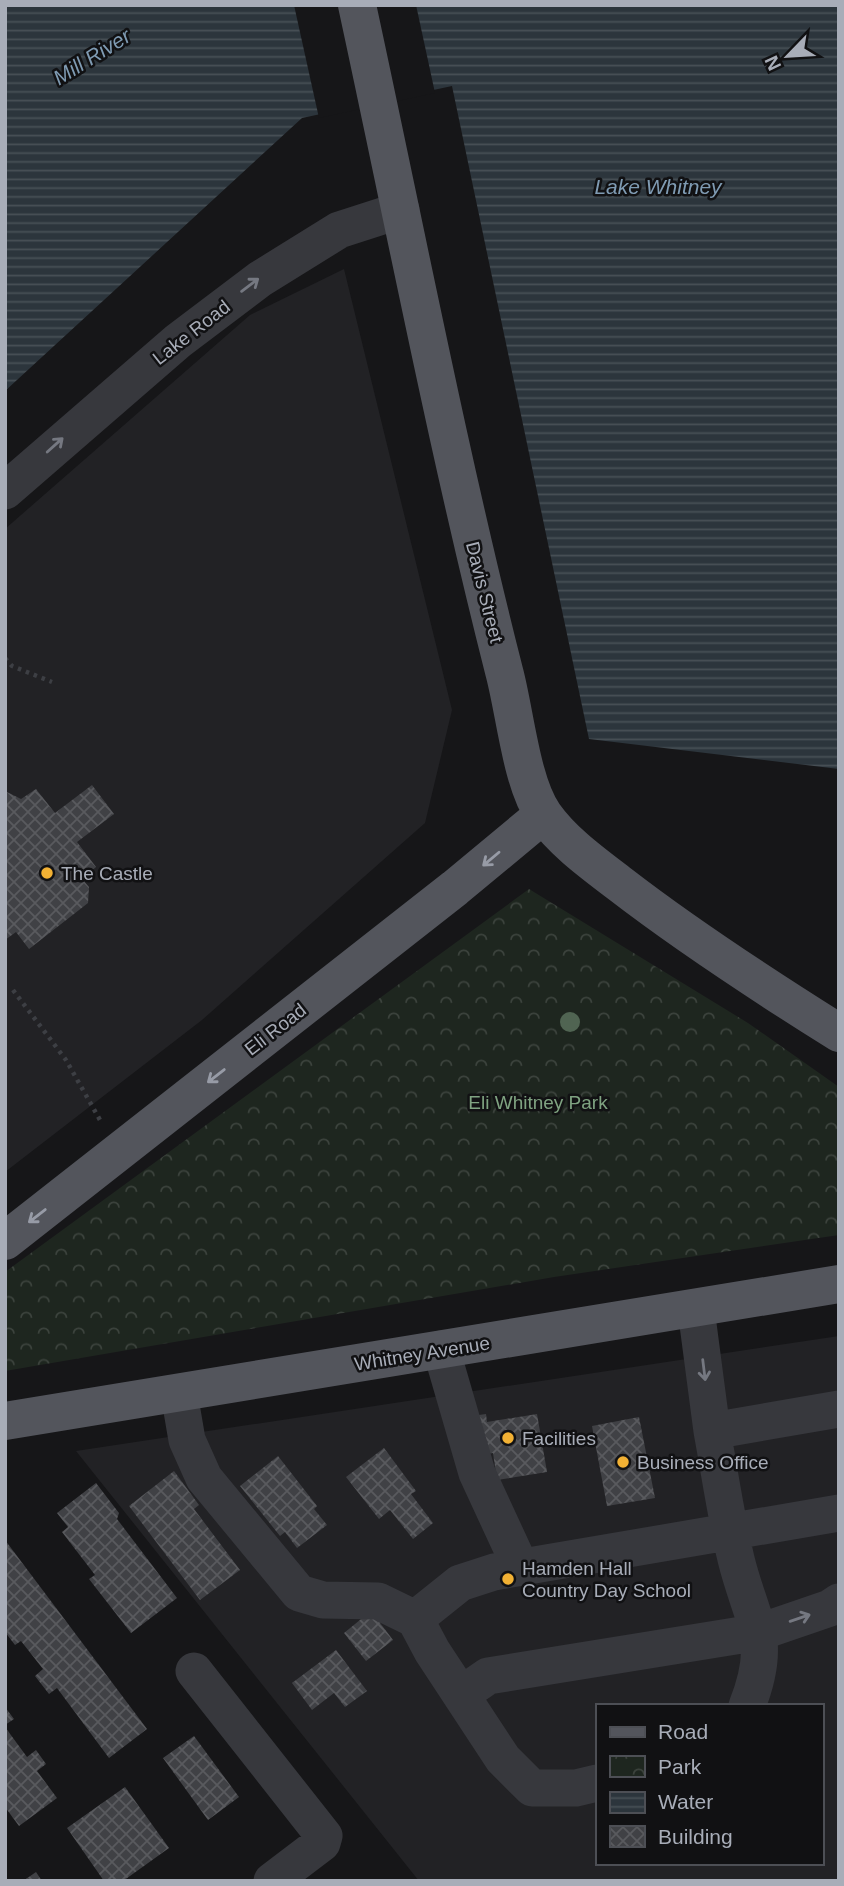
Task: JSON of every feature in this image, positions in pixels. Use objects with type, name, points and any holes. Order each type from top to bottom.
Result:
[{"type":"main road","name":"Davis Street","points":[[357,5],[480,576],[516,715],[524,771],[543,815],[586,857],[641,900],[738,971],[839,1033]]},
{"type":"main road","name":"Eli Road","points":[[5,1241],[455,888],[543,815]]},
{"type":"main road","name":"Whitney Avenue","points":[[5,1420],[839,1284]]},
{"type":"street","name":"Lake Road","points":[[5,491],[169,348],[260,278],[339,230],[401,210]]},
{"type":"street","points":[[696,1309],[712,1431],[730,1531],[737,1562],[760,1632],[760,1658],[748,1704]]},
{"type":"street","points":[[441,1349],[478,1473],[520,1566]]},
{"type":"street","points":[[179,1393],[187,1440],[204,1478],[299,1593],[323,1600],[378,1601],[415,1619],[432,1651],[463,1694],[503,1759],[532,1788],[576,1787],[596,1783]]},
{"type":"street","points":[[712,1431],[839,1409]]},
{"type":"street","points":[[415,1619],[460,1583],[520,1566],[839,1513]]},
{"type":"street","points":[[463,1694],[488,1676],[760,1632],[830,1608],[839,1602]]},
{"type":"street","points":[[194,1671],[324,1836],[322,1843],[272,1881]]},
{"type":"path","points":[[5,658],[12,666],[52,682]]},
{"type":"path","points":[[13,990],[66,1060],[102,1122]]},
{"type":"shaded area","points":[[344,269],[452,710],[425,823],[202,1020],[5,1172],[5,529],[250,315]]},
{"type":"shaded area","name":"Hamden Hall Country Day School","points":[[839,1336],[839,1881],[419,1881],[76,1451]]},
{"type":"green space","name":"Eli Whitney Park","points":[[529,889],[748,1023],[839,1087],[839,1235],[554,1277],[5,1371],[5,1272]]},
{"type":"water","name":"Lake Whitney","points":[[5,5],[839,5],[839,769],[589,739],[452,86],[302,118],[5,391]]},
{"type":"pier","points":[[294,5],[416,5],[435,93],[319,118]]},
{"type":"building","name":"The Castle","points":[[92,785],[114,814],[77,842],[96,867],[82,879],[89,887],[88,903],[29,949],[16,932],[5,940],[5,791],[21,799],[36,789],[55,813]]},
{"type":"building","name":"Facilities","points":[[486,1414],[487,1422],[537,1414],[547,1472],[497,1480],[493,1453],[478,1455],[472,1416]]},
{"type":"building","name":"Business Office","points":[[639,1417],[655,1498],[607,1506],[592,1426]]},
{"type":"building","points":[[384,1448],[416,1491],[411,1494],[433,1523],[413,1539],[390,1510],[379,1519],[346,1477]]},
{"type":"building","points":[[278,1456],[317,1506],[314,1509],[327,1525],[297,1548],[285,1532],[280,1536],[240,1486]]},
{"type":"building","points":[[174,1471],[199,1505],[194,1509],[240,1570],[200,1600],[129,1506]]},
{"type":"building","points":[[96,1483],[119,1513],[117,1519],[177,1598],[131,1633],[89,1579],[95,1575],[62,1532],[68,1527],[57,1513]]},
{"type":"building","points":[[5,1540],[147,1729],[109,1758],[57,1688],[49,1694],[35,1676],[43,1669],[21,1641],[15,1645],[5,1632]]},
{"type":"building","points":[[371,1611],[393,1640],[366,1661],[344,1633]]},
{"type":"building","points":[[336,1650],[367,1691],[345,1707],[334,1693],[312,1710],[292,1683]]},
{"type":"building","points":[[5,1707],[14,1719],[5,1725]]},
{"type":"building","points":[[5,1727],[27,1757],[36,1750],[46,1764],[37,1771],[57,1798],[19,1826],[5,1807]]},
{"type":"building","points":[[194,1736],[239,1797],[208,1820],[163,1758]]},
{"type":"building","points":[[125,1787],[169,1848],[123,1881],[104,1881],[67,1828]]},
{"type":"building","points":[[36,1872],[42,1881],[23,1881]]},
{"type":"place","name":"The Castle","points":[[47,873]]},
{"type":"place","name":"Facilities","points":[[508,1438]]},
{"type":"place","name":"Business Office","points":[[623,1462]]},
{"type":"place","name":"Hamden Hall Country Day School","points":[[508,1579]]},
{"type":"water label","name":"Mill River","points":[[92,57]]}]
